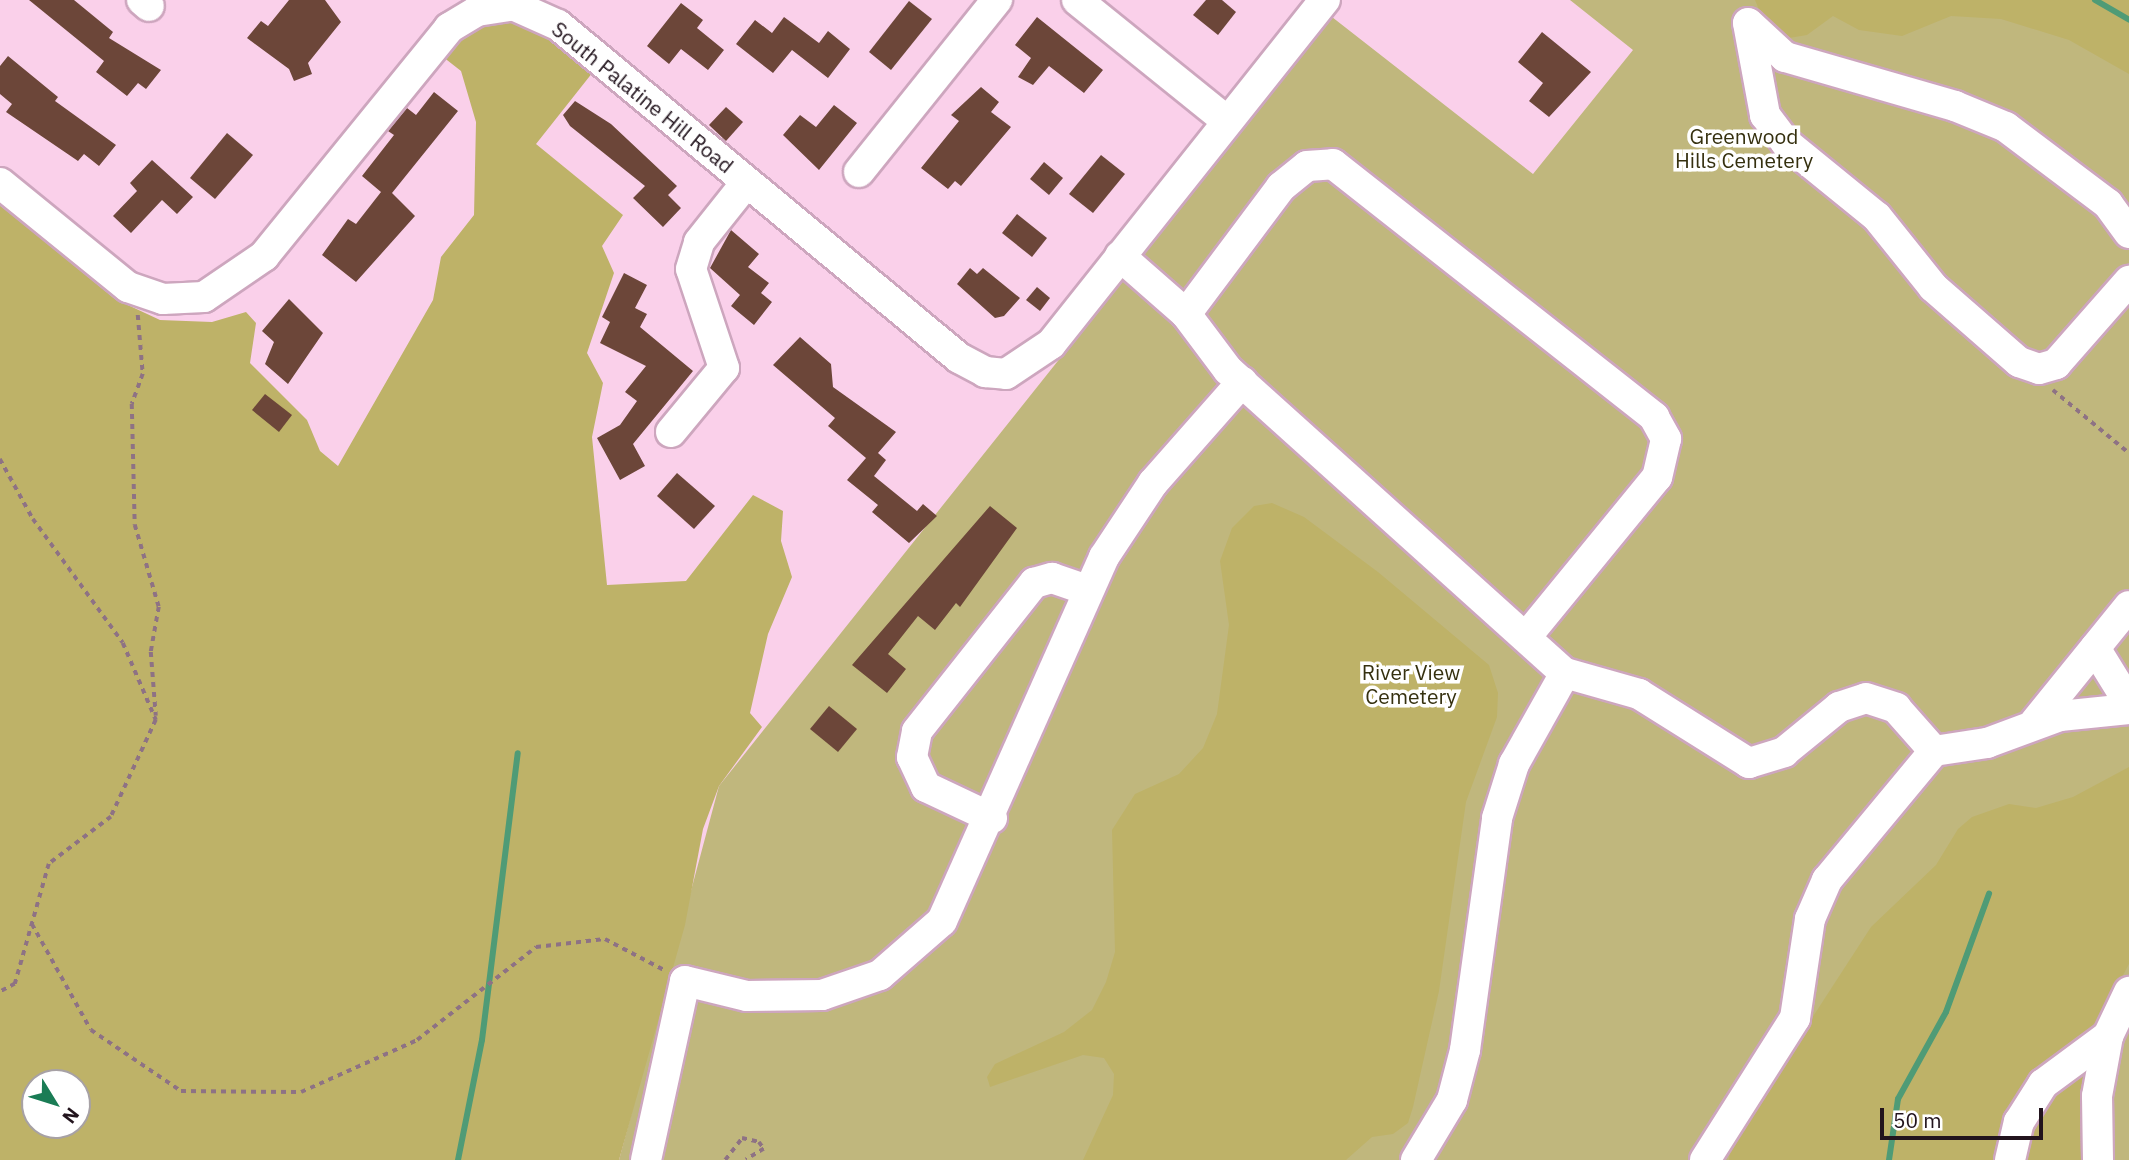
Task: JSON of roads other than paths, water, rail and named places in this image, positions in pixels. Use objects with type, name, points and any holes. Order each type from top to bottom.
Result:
[{"type":"street","points":[[859,172],[997,0]]},
{"type":"street","points":[[1077,0],[1227,121]]},
{"type":"street","name":"South Palatine Hill Road","points":[[0,183],[118,281],[151,296],[194,300],[238,279],[274,243],[440,37],[477,11],[512,3],[558,25],[746,183],[985,372],[1015,371],[1041,354],[1325,0]]},
{"type":"street","points":[[1747,11],[1785,57],[2006,127],[2108,204],[2129,233]]},
{"type":"street","points":[[1747,11],[1765,115],[1786,143],[1877,217],[1933,287],[2019,362],[2039,369],[2056,364],[2129,281]]},
{"type":"street","points":[[1186,314],[1294,173],[1317,162],[1333,164],[1654,417],[1667,439],[1657,477],[1526,637]]},
{"type":"street","points":[[671,432],[724,368],[691,269],[699,243],[746,183]]},
{"type":"street","points":[[1120,256],[1186,314],[1241,382],[1565,673],[1639,694],[1749,763],[1784,752],[1839,707],[1866,698],[1896,708],[1934,751]]},
{"type":"street","points":[[646,1160],[685,981],[778,999],[844,989],[880,975],[942,921],[992,818],[1087,590],[1153,483],[1241,382]]},
{"type":"street","points":[[992,818],[926,787],[912,757],[917,731],[1034,583],[1052,579],[1087,590]]},
{"type":"street","points":[[2035,722],[2129,606]]},
{"type":"street","points":[[2095,648],[2129,703]]},
{"type":"street","points":[[1416,1160],[1451,1100],[1465,1050],[1497,818],[1514,764],[1565,673]]},
{"type":"street","points":[[1705,1160],[1795,1018],[1810,919],[1828,880],[1934,751],[1987,743],[2035,722],[2129,709]]},
{"type":"street","points":[[2098,1160],[2095,1120],[2108,1037],[2129,992]]},
{"type":"street","points":[[2010,1160],[2019,1122],[2043,1084],[2108,1037]]},
{"type":"waterway","points":[[2095,0],[2129,20]]},
{"type":"waterway","points":[[458,1160],[482,1040],[518,753]]},
{"type":"waterway","points":[[1889,1160],[1898,1099],[1946,1012],[1989,894]]},
{"type":"park label","name":"Greenwood Hills Cemetery","points":[[1744,148]]},
{"type":"park label","name":"River View Cemetery","points":[[1411,684]]}]
